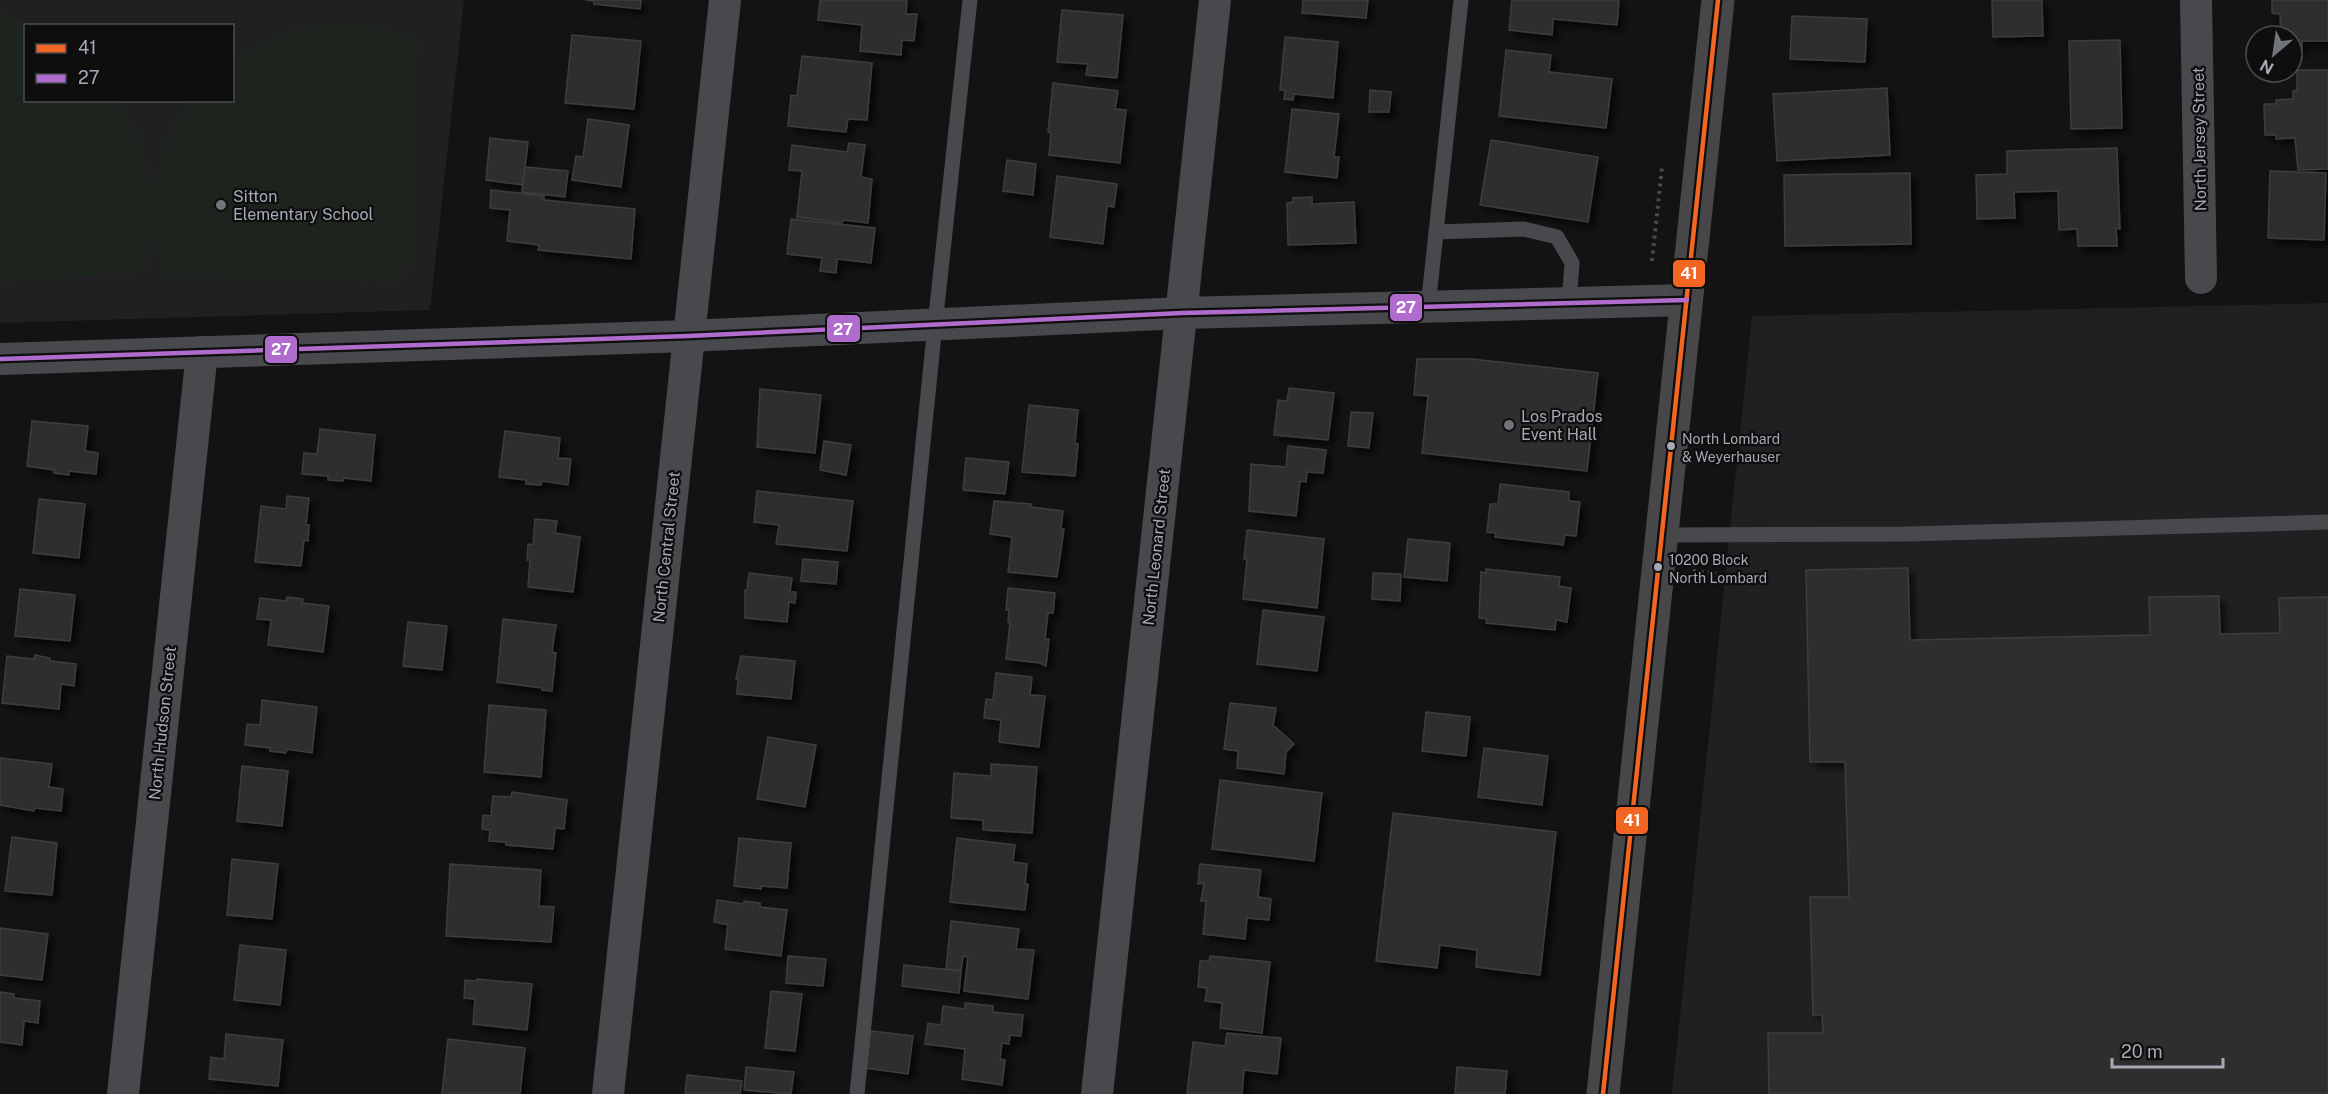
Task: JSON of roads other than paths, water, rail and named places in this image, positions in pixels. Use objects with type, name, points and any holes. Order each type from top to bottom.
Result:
[{"type":"main road","points":[[1603,1094],[1718,0]]},
{"type":"street","name":"North Central Street","points":[[608,1094],[725,0]]},
{"type":"street","name":"North Leonard Street","points":[[1097,1094],[1215,0]]},
{"type":"street","name":"North Jersey Street","points":[[2196,0],[2201,278]]},
{"type":"street","points":[[0,359],[688,336],[1182,314],[1687,300]]},
{"type":"street","name":"North Hudson Street","points":[[123,1094],[202,352]]},
{"type":"lane","points":[[857,1094],[970,0]]},
{"type":"lane","points":[[1428,307],[1461,0]]},
{"type":"lane","points":[[1436,232],[1524,229],[1557,237],[1572,263],[1569,303]]},
{"type":"lane","points":[[1663,535],[1907,534],[2328,522]]},
{"type":"place","name":"Sitton Elementary School","points":[[221,205]]},
{"type":"place","name":"Los Prados Event Hall","points":[[1509,425]]},
{"type":"place","name":"North Lombard & Weyerhauser","points":[[1671,446]]},
{"type":"place","name":"10200 Block North Lombard","points":[[1658,567]]}]
